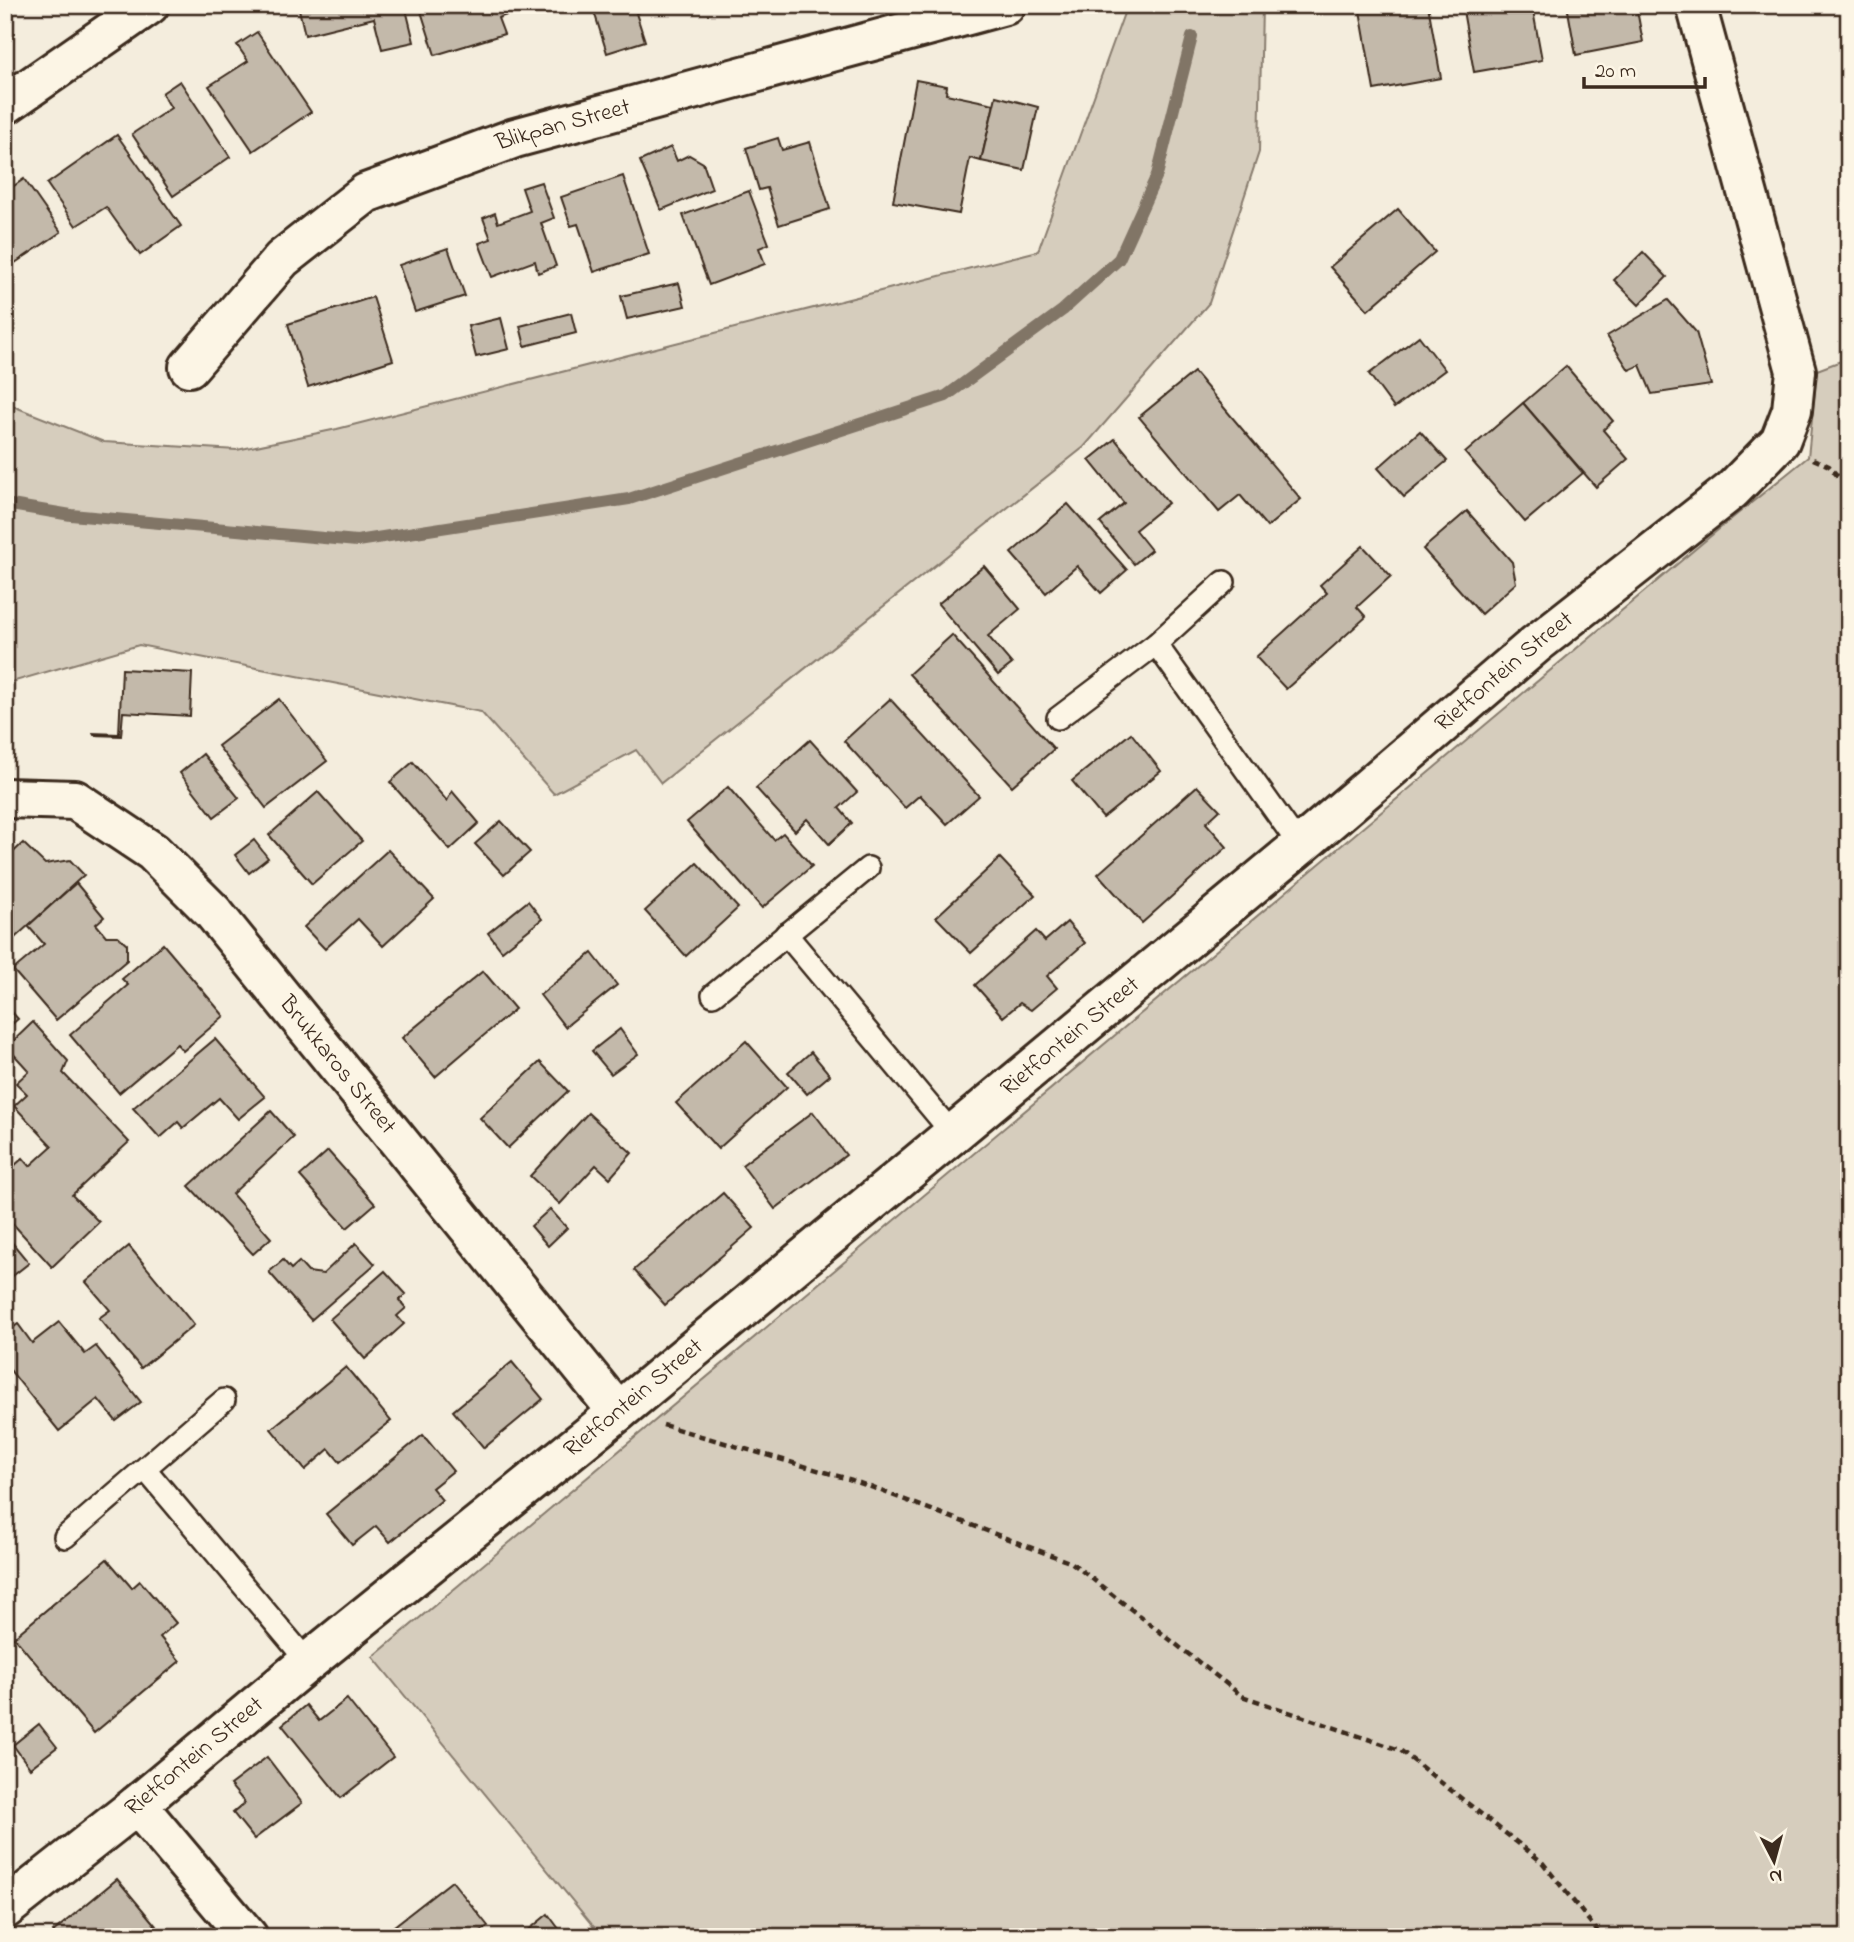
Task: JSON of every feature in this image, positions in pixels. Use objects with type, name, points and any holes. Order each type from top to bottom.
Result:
[{"type":"street","points":[[8,97],[149,5]]},
{"type":"street","name":"Blikpan Street","points":[[189,367],[282,259],[366,194],[515,138],[1005,5]]},
{"type":"street","name":"Rietfontein Street","points":[[5,1909],[137,1805],[308,1662],[618,1412],[1300,846],[1536,644],[1732,490],[1780,441],[1792,410],[1796,371],[1696,5]]},
{"type":"street","name":"Brukkaros Street","points":[[5,798],[75,800],[153,852],[212,912],[618,1412]]},
{"type":"street","points":[[137,1805],[248,1937]]},
{"type":"lane","points":[[1058,718],[1156,644],[1224,582]]},
{"type":"lane","points":[[1156,644],[1300,846]]},
{"type":"lane","points":[[713,995],[868,868]]},
{"type":"lane","points":[[786,934],[953,1134]]},
{"type":"lane","points":[[65,1537],[224,1400]]},
{"type":"lane","points":[[145,1469],[308,1662]]},
{"type":"path","points":[[618,1412],[852,1480],[1072,1563],[1242,1696],[1400,1750],[1542,1862],[1602,1937]]},
{"type":"shaded area","points":[[1127,5],[1262,5],[1259,152],[1209,303],[1084,447],[661,783],[636,750],[554,794],[481,712],[139,645],[5,684],[5,403],[104,442],[237,450],[337,429],[1038,251]]},
{"type":"shaded area","points":[[1849,358],[1849,1937],[602,1937],[373,1657],[1808,457],[1817,370]]},
{"type":"building","points":[[298,5],[405,5],[414,42],[382,49],[374,18],[305,35]]},
{"type":"building","points":[[419,5],[513,5],[515,12],[498,18],[504,34],[435,55]]},
{"type":"building","points":[[592,5],[659,5],[636,13],[645,41],[607,53]]},
{"type":"building","points":[[1359,5],[1428,5],[1441,78],[1374,90]]},
{"type":"building","points":[[1462,5],[1532,5],[1542,60],[1474,72]]},
{"type":"building","points":[[1567,5],[1636,5],[1643,42],[1576,55]]},
{"type":"building","points":[[257,32],[311,112],[253,151],[209,86],[248,61],[237,45]]},
{"type":"building","points":[[916,80],[947,86],[946,94],[994,104],[981,161],[970,158],[959,214],[893,202]]},
{"type":"building","points":[[180,81],[230,157],[173,196],[132,134],[171,108],[162,93]]},
{"type":"building","points":[[996,96],[1038,107],[1024,170],[981,161]]},
{"type":"building","points":[[117,135],[181,226],[140,255],[106,207],[76,226],[47,184]]},
{"type":"building","points":[[778,138],[782,150],[810,142],[830,209],[779,225],[767,188],[759,190],[746,148]]},
{"type":"building","points":[[671,147],[677,161],[689,155],[703,163],[712,189],[661,210],[640,161]]},
{"type":"building","points":[[623,176],[649,254],[594,272],[578,224],[571,226],[561,197]]},
{"type":"building","points":[[24,179],[61,232],[15,263],[5,249],[5,192]]},
{"type":"building","points":[[541,182],[554,218],[541,223],[556,266],[538,273],[535,261],[492,277],[479,243],[491,239],[483,218],[495,213],[498,223],[530,211],[522,188]]},
{"type":"building","points":[[749,191],[769,244],[759,248],[765,264],[709,285],[683,215]]},
{"type":"building","points":[[1398,209],[1435,252],[1368,310],[1330,267]]},
{"type":"building","points":[[448,248],[465,296],[415,312],[399,265]]},
{"type":"building","points":[[1643,252],[1667,277],[1639,305],[1614,280]]},
{"type":"building","points":[[679,283],[685,306],[627,319],[621,296]]},
{"type":"building","points":[[373,297],[393,360],[308,387],[288,324]]},
{"type":"building","points":[[1668,300],[1696,332],[1711,385],[1652,394],[1640,365],[1629,370],[1607,336]]},
{"type":"building","points":[[571,313],[576,333],[525,346],[520,326]]},
{"type":"building","points":[[501,318],[509,349],[476,357],[468,326]]},
{"type":"building","points":[[1419,336],[1445,370],[1394,408],[1369,374]]},
{"type":"building","points":[[5,357],[12,360],[5,382]]},
{"type":"building","points":[[1566,366],[1613,421],[1603,430],[1628,459],[1596,487],[1523,403]]},
{"type":"building","points":[[1194,372],[1301,499],[1267,527],[1240,495],[1219,512],[1139,417]]},
{"type":"building","points":[[1523,403],[1583,473],[1525,522],[1465,453]]},
{"type":"building","points":[[1420,431],[1447,461],[1404,497],[1378,468]]},
{"type":"building","points":[[1115,439],[1168,503],[1135,530],[1151,550],[1134,564],[1100,523],[1124,503],[1089,460]]},
{"type":"building","points":[[1068,504],[1127,570],[1101,593],[1077,566],[1046,593],[1011,553]]},
{"type":"building","points":[[1467,511],[1512,562],[1516,583],[1481,614],[1423,549]]},
{"type":"building","points":[[1363,546],[1391,576],[1357,607],[1366,617],[1286,689],[1256,657],[1327,593],[1320,585]]},
{"type":"building","points":[[984,566],[1020,609],[988,636],[1012,664],[998,675],[938,604]]},
{"type":"building","points":[[952,635],[1054,749],[1012,786],[909,674]]},
{"type":"building","points":[[122,669],[192,673],[190,716],[123,712],[121,736],[94,735],[93,733],[119,734]]},
{"type":"building","points":[[279,699],[327,761],[266,808],[218,746]]},
{"type":"building","points":[[890,699],[979,796],[947,824],[920,795],[905,808],[844,741]]},
{"type":"building","points":[[1131,733],[1161,771],[1103,818],[1072,781]]},
{"type":"building","points":[[810,740],[857,792],[839,808],[852,823],[829,844],[807,819],[795,831],[756,788]]},
{"type":"building","points":[[203,754],[239,798],[214,817],[180,773]]},
{"type":"building","points":[[413,762],[447,801],[452,791],[479,823],[450,850],[390,782]]},
{"type":"building","points":[[1197,786],[1220,810],[1206,823],[1227,847],[1142,923],[1098,874]]},
{"type":"building","points":[[728,787],[774,840],[783,833],[812,866],[762,908],[687,822]]},
{"type":"building","points":[[318,792],[362,841],[312,884],[269,835]]},
{"type":"building","points":[[501,821],[530,852],[504,875],[475,844]]},
{"type":"building","points":[[254,840],[268,858],[249,873],[235,855]]},
{"type":"building","points":[[23,843],[45,864],[70,860],[84,875],[8,944],[5,940],[5,860]]},
{"type":"building","points":[[388,850],[434,899],[383,946],[358,919],[325,949],[304,927]]},
{"type":"building","points":[[1000,858],[1035,895],[971,953],[936,917]]},
{"type":"building","points":[[697,863],[738,908],[686,956],[645,911]]},
{"type":"building","points":[[76,883],[104,917],[96,924],[106,936],[118,936],[127,944],[127,960],[56,1020],[13,970],[44,944],[28,926]]},
{"type":"building","points":[[528,901],[542,919],[502,951],[488,933]]},
{"type":"building","points":[[1067,922],[1085,943],[1047,976],[1057,988],[1031,1010],[1020,1003],[1003,1017],[975,985],[1036,931],[1045,941]]},
{"type":"building","points":[[163,944],[224,1016],[183,1051],[177,1044],[119,1093],[70,1035],[128,985],[122,979]]},
{"type":"building","points":[[592,953],[617,985],[565,1027],[540,995]]},
{"type":"building","points":[[483,971],[515,1009],[435,1077],[402,1038]]},
{"type":"building","points":[[5,1004],[18,1019],[5,1030]]},
{"type":"building","points":[[33,1022],[68,1061],[63,1073],[129,1142],[72,1195],[99,1222],[52,1267],[5,1215],[5,1174],[23,1158],[30,1166],[52,1146],[14,1106],[27,1094],[16,1083],[29,1071],[7,1047]]},
{"type":"building","points":[[620,1029],[638,1054],[611,1074],[592,1051]]},
{"type":"building","points":[[215,1039],[265,1097],[238,1119],[219,1098],[183,1128],[178,1122],[160,1138],[133,1108]]},
{"type":"building","points":[[746,1041],[787,1087],[718,1149],[676,1103]]},
{"type":"building","points":[[811,1052],[830,1075],[807,1094],[788,1072]]},
{"type":"building","points":[[540,1062],[568,1091],[508,1148],[480,1118]]},
{"type":"building","points":[[271,1111],[294,1137],[232,1194],[271,1238],[253,1254],[189,1186]]},
{"type":"building","points":[[813,1112],[846,1155],[775,1209],[742,1165]]},
{"type":"building","points":[[588,1113],[632,1153],[610,1178],[596,1165],[560,1204],[530,1176]]},
{"type":"building","points":[[328,1151],[375,1204],[347,1228],[300,1176]]},
{"type":"building","points":[[723,1193],[754,1228],[665,1305],[634,1270]]},
{"type":"building","points":[[550,1209],[567,1228],[548,1246],[531,1226]]},
{"type":"building","points":[[5,1234],[29,1263],[5,1282]]},
{"type":"building","points":[[356,1243],[375,1264],[311,1320],[269,1272],[283,1260],[291,1269],[299,1262],[308,1272],[323,1274]]},
{"type":"building","points":[[129,1246],[194,1325],[141,1368],[99,1318],[110,1310],[86,1282]]},
{"type":"building","points":[[385,1271],[406,1294],[399,1300],[406,1308],[397,1316],[404,1324],[365,1359],[330,1319]]},
{"type":"building","points":[[59,1322],[85,1354],[96,1346],[141,1402],[116,1421],[98,1399],[59,1431],[5,1364],[5,1334],[18,1324],[32,1343]]},
{"type":"building","points":[[512,1362],[543,1399],[484,1448],[453,1411]]},
{"type":"building","points":[[346,1367],[391,1421],[340,1462],[329,1449],[305,1470],[271,1429]]},
{"type":"building","points":[[423,1435],[453,1471],[432,1488],[442,1500],[390,1542],[376,1526],[352,1545],[326,1514]]},
{"type":"building","points":[[107,1559],[132,1588],[140,1581],[176,1623],[160,1637],[180,1661],[94,1733],[14,1637]]},
{"type":"building","points":[[347,1699],[393,1757],[341,1798],[282,1725],[306,1705],[319,1721]]},
{"type":"building","points":[[39,1724],[57,1747],[30,1768],[13,1745]]},
{"type":"building","points":[[267,1757],[302,1803],[254,1839],[233,1813],[245,1803],[230,1785]]},
{"type":"building","points":[[117,1879],[156,1926],[143,1937],[57,1937],[53,1932]]},
{"type":"building","points":[[452,1881],[488,1926],[473,1937],[380,1937]]},
{"type":"building","points":[[548,1914],[565,1937],[520,1937]]},
{"type":"waterway","points":[[5,504],[71,515],[357,541],[629,499],[946,396],[1063,310],[1119,259],[1157,175],[1192,37]]}]
